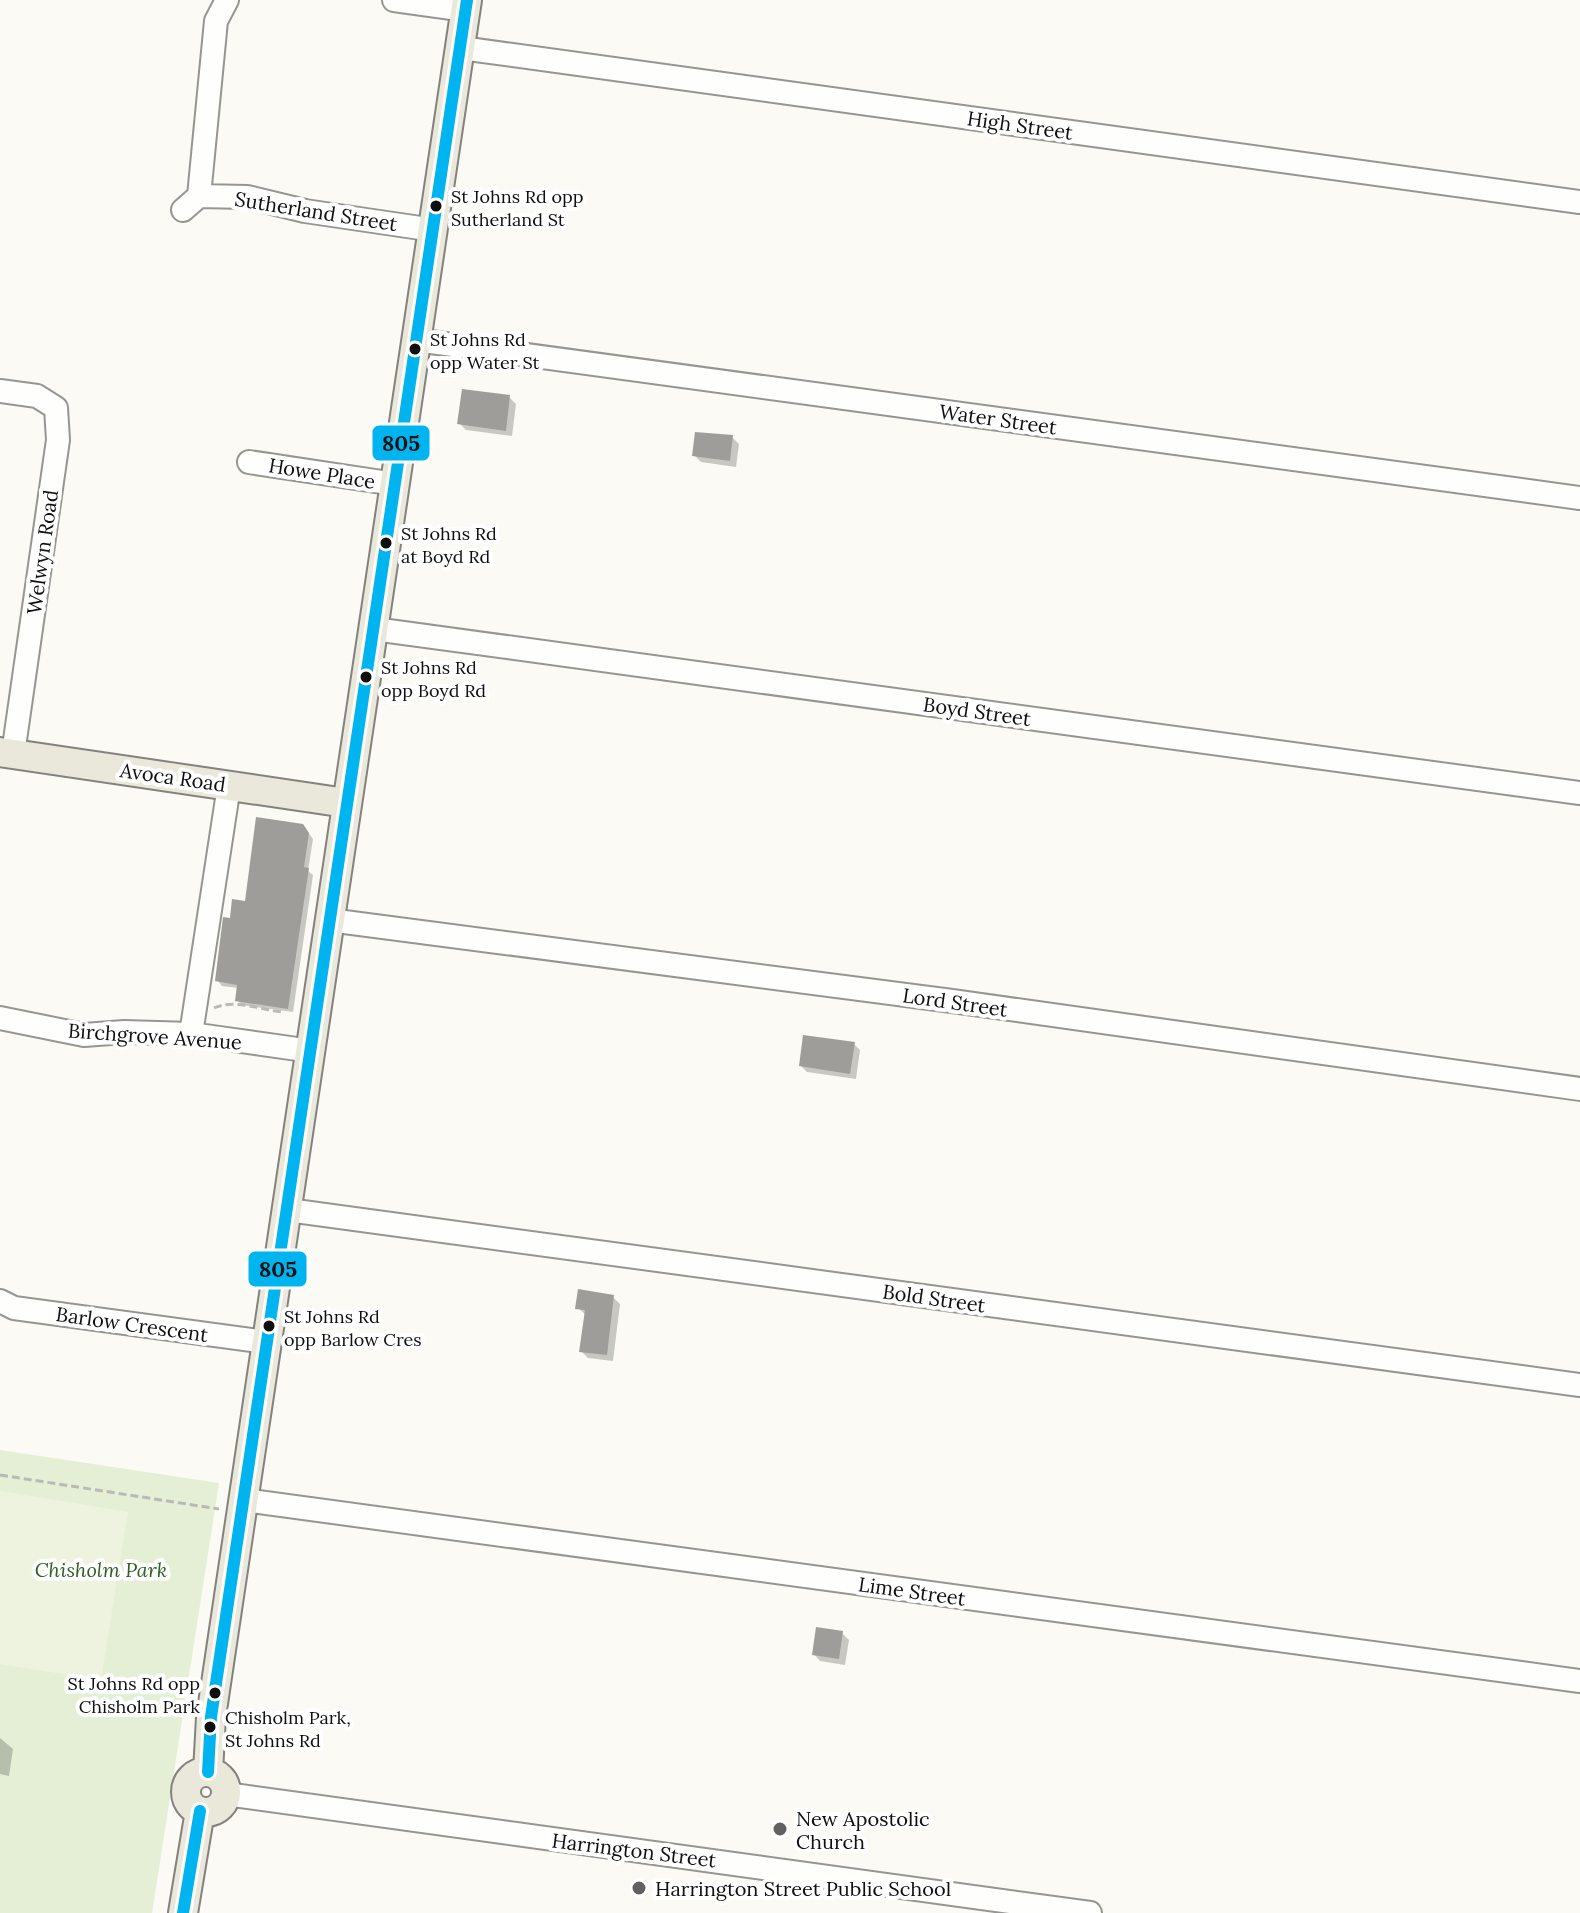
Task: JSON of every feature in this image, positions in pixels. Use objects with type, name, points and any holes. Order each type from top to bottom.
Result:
[{"type":"main road","points":[[208,1772],[232,1504],[266,1342],[288,1210],[466,5]]},
{"type":"main road","name":"Avoca Road","points":[[6,753],[346,803]]},
{"type":"main road","points":[[208,1772],[223,1782],[226,1794],[217,1809],[200,1811],[190,1803],[186,1791],[191,1779],[208,1772]]},
{"type":"main road","points":[[183,1913],[200,1811]]},
{"type":"street","name":"Sutherland Street","points":[[227,0],[216,21],[191,203],[247,197],[305,211],[434,230]]},
{"type":"street","points":[[394,0],[466,5]]},
{"type":"street","name":"High Street","points":[[461,48],[1580,202]]},
{"type":"street","name":"Water Street","points":[[416,340],[1580,498]]},
{"type":"street","name":"Welwyn Road","points":[[0,391],[37,396],[56,408],[58,440],[6,753]]},
{"type":"street","name":"Howe Place","points":[[249,462],[395,484]]},
{"type":"street","name":"Boyd Street","points":[[374,629],[1580,793]]},
{"type":"street","points":[[193,1023],[229,786]]},
{"type":"street","name":"Lord Street","points":[[329,920],[952,1001],[1580,1089]]},
{"type":"street","name":"Birchgrove Avenue","points":[[0,1018],[84,1035],[193,1023],[311,1051]]},
{"type":"street","name":"Bold Street","points":[[288,1210],[1580,1385]]},
{"type":"street","name":"Barlow Crescent","points":[[0,1301],[14,1308],[266,1342]]},
{"type":"street","name":"Lime Street","points":[[232,1504],[1580,1681]]},
{"type":"street","name":"Harrington Street","points":[[226,1794],[1090,1913]]},
{"type":"path","points":[[193,1023],[203,1013],[222,1005],[240,1004],[285,1012]]},
{"type":"path","points":[[0,1475],[232,1504]]},
{"type":"green space","name":"Chisholm Park","points":[[0,1450],[219,1483],[152,1913],[0,1913]]},
{"type":"green space","points":[[0,1491],[128,1512],[101,1680],[0,1664]]},
{"type":"building","points":[[462,389],[510,395],[506,431],[457,424]]},
{"type":"building","points":[[695,432],[733,435],[730,461],[692,456]]},
{"type":"building","points":[[256,817],[303,824],[309,833],[304,867],[309,868],[288,1009],[235,1001],[237,985],[215,981],[223,917],[230,918],[232,899],[245,901]]},
{"type":"building","points":[[803,1035],[855,1042],[850,1074],[799,1066]]},
{"type":"building","points":[[578,1289],[614,1295],[607,1355],[579,1352],[585,1310],[575,1309]]},
{"type":"building","points":[[816,1627],[843,1631],[839,1659],[812,1655]]},
{"type":"transit line","name":"805","points":[[208,1772],[211,1717],[467,0]]},
{"type":"transit line","name":"805","points":[[183,1913],[200,1811]]},
{"type":"place","name":"St Johns Rd opp Sutherland St","points":[[436,206]]},
{"type":"place","name":"St Johns Rd opp Water St","points":[[415,349]]},
{"type":"place","name":"St Johns Rd at Boyd Rd","points":[[386,543]]},
{"type":"place","name":"St Johns Rd opp Boyd Rd","points":[[366,677]]},
{"type":"place","name":"St Johns Rd opp Barlow Cres","points":[[269,1326]]},
{"type":"place","name":"St Johns Rd opp Chisholm Park","points":[[215,1693]]},
{"type":"place","name":"Chisholm Park, St Johns Rd","points":[[210,1727]]},
{"type":"place","name":"New Apostolic Church","points":[[780,1829]]},
{"type":"place","name":"Harrington Street Public School","points":[[639,1888]]}]
